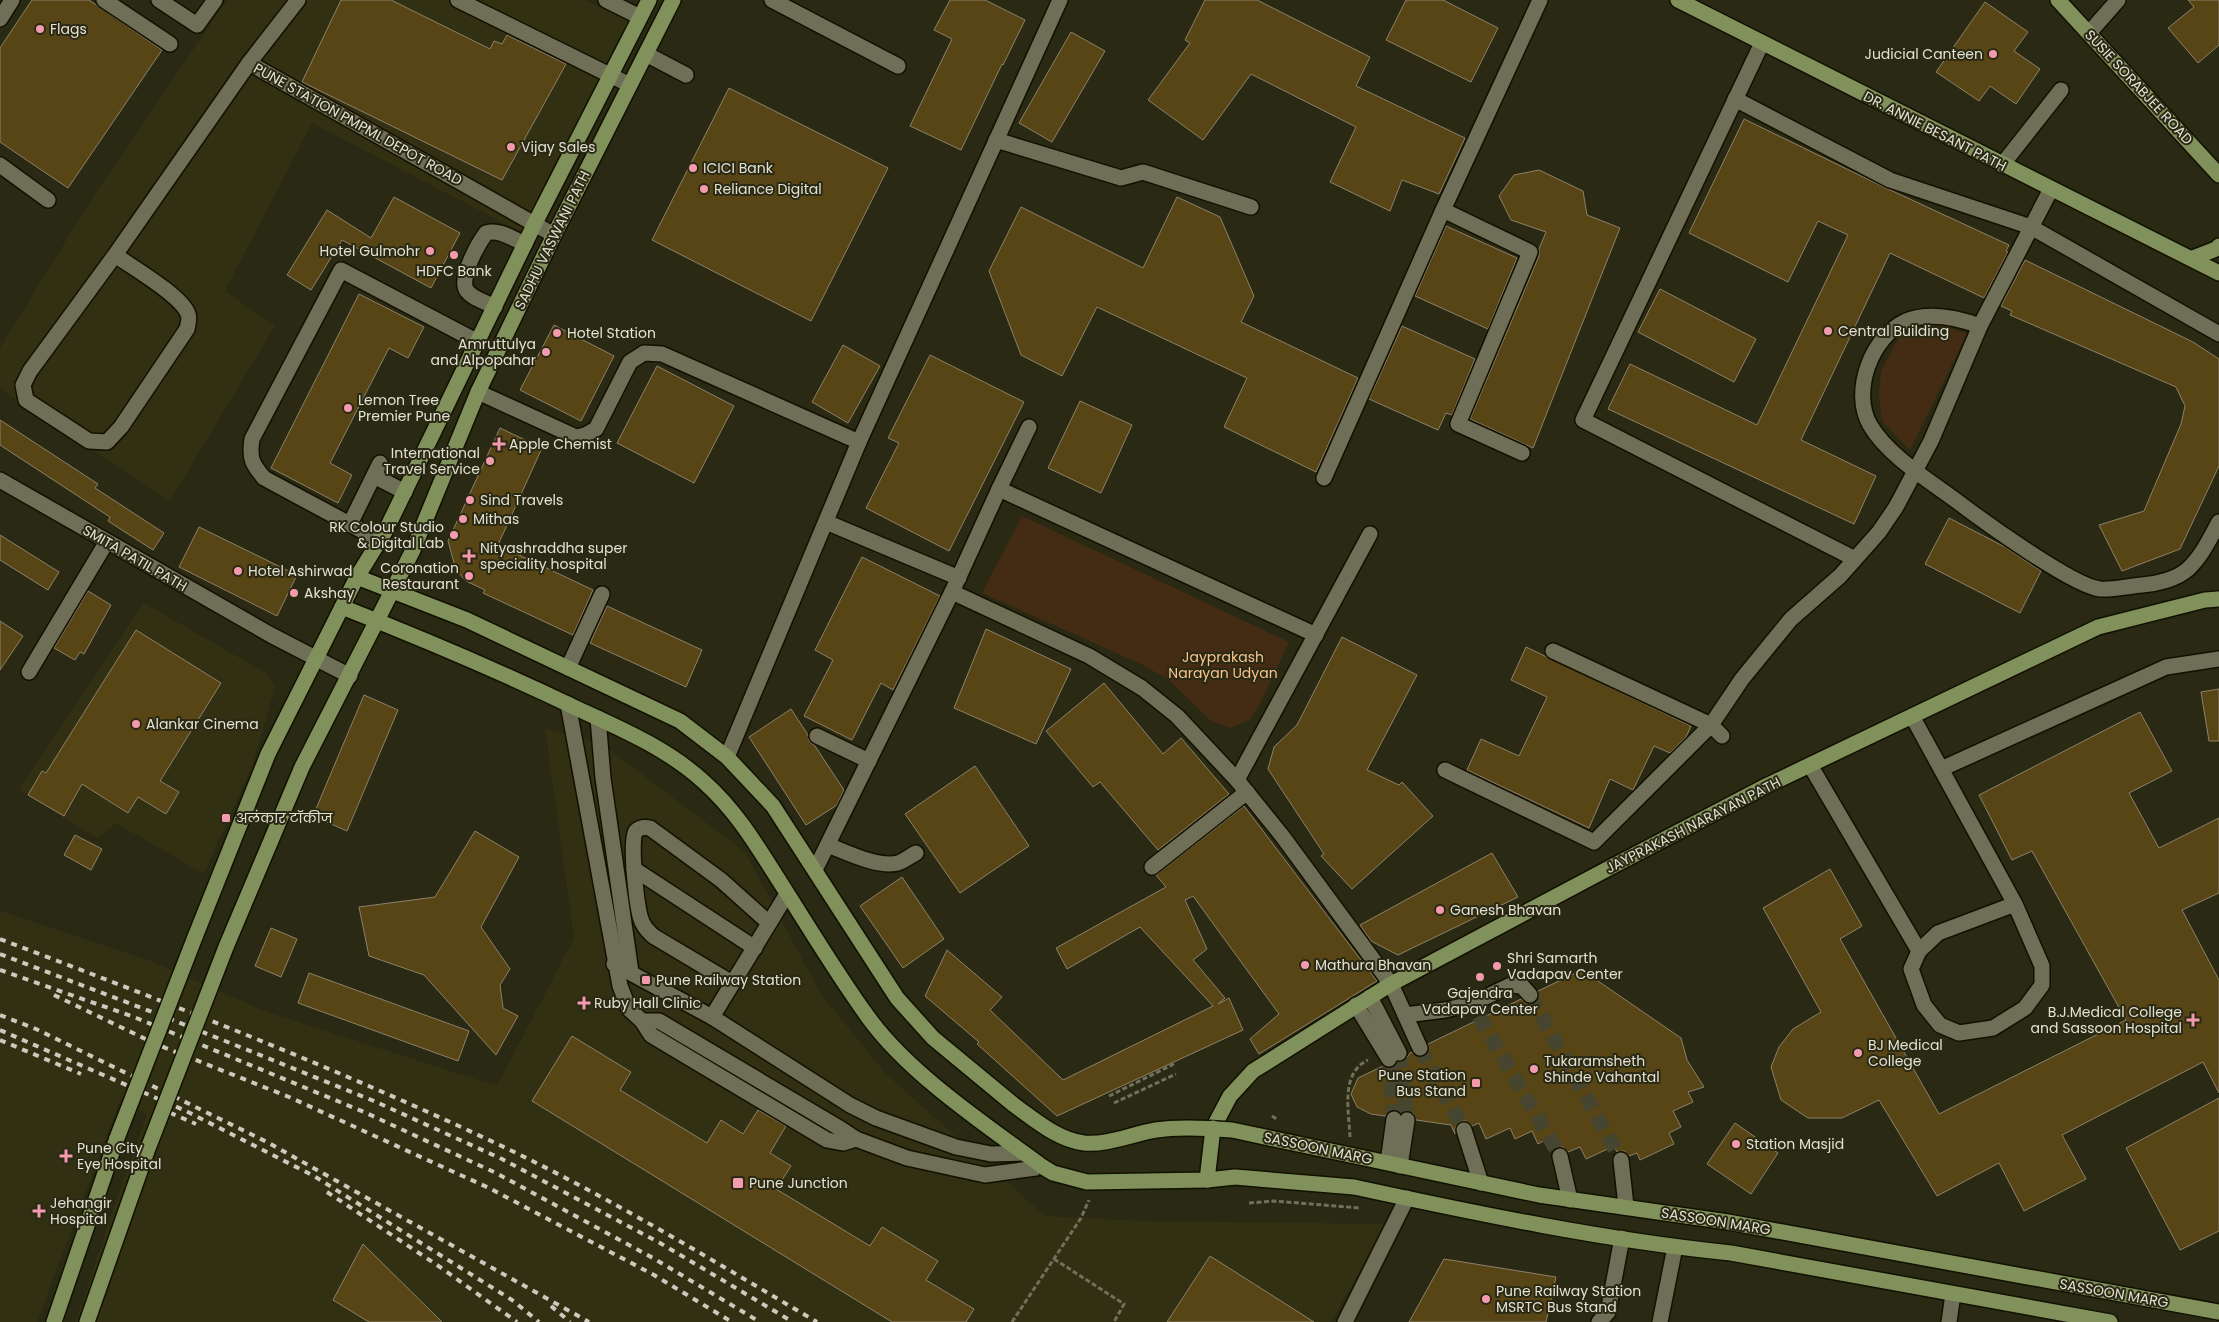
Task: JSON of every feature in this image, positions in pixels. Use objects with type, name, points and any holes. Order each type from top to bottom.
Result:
[{"type":"main road","points":[[54,1322],[117,1138],[268,754],[342,607],[380,541],[405,492],[535,223],[649,0]]},
{"type":"main road","name":"SADHU VASWANI PATH","points":[[87,1322],[147,1151],[226,947],[302,767],[393,592],[413,550],[478,392],[554,234],[673,0]]},
{"type":"main road","name":"DR. ANNIE BESANT PATH","points":[[1678,0],[2002,165],[2193,258],[2219,273]]},
{"type":"main road","name":"SUSIE SORABJEE ROAD","points":[[2058,0],[2217,168]]},
{"type":"main road","points":[[2193,258],[2219,246]]},
{"type":"main road","name":"SASSOON MARG","points":[[358,577],[467,620],[680,721],[727,757],[773,806],[896,998],[933,1038],[1014,1105],[1052,1132],[1084,1143],[1109,1141],[1157,1130],[1213,1128],[1232,1130],[1570,1200],[1626,1206],[1728,1222],[2219,1312]]},
{"type":"main road","name":"JAYPRAKASH NARAYAN PATH","points":[[1213,1128],[1230,1096],[1253,1072],[1391,984],[1613,866],[1810,765],[2098,627],[2205,600],[2219,599]]},
{"type":"main road","name":"SASSOON MARG","points":[[342,607],[416,635],[481,663],[659,747],[704,782],[746,827],[787,894],[869,1018],[910,1062],[956,1101],[1043,1168],[1053,1173],[1087,1182],[1206,1180],[1235,1177],[1354,1187],[1541,1227],[1675,1247],[1732,1253],[2110,1322]]},
{"type":"main road","points":[[1206,1180],[1213,1128]]},
{"type":"street","points":[[0,19],[12,0]]},
{"type":"street","points":[[104,0],[170,44]]},
{"type":"street","points":[[160,0],[196,25],[215,0]]},
{"type":"street","name":"PUNE STATION PMPML DEPOT ROAD","points":[[298,0],[249,63],[554,234]]},
{"type":"street","points":[[458,0],[630,85]]},
{"type":"street","points":[[606,0],[640,18]]},
{"type":"street","points":[[772,0],[898,66]]},
{"type":"street","points":[[727,757],[859,442],[1060,0]]},
{"type":"street","points":[[1324,478],[1443,210],[1540,0]]},
{"type":"street","points":[[2089,33],[2118,0]]},
{"type":"street","points":[[1762,43],[1583,420],[1855,560]]},
{"type":"street","points":[[646,54],[686,75]]},
{"type":"street","points":[[115,254],[176,298],[186,308],[189,316],[187,329],[120,427],[107,442],[89,441],[26,400],[24,385],[30,371],[249,63]]},
{"type":"street","points":[[2002,165],[2061,90]]},
{"type":"street","points":[[1735,99],[1890,180],[2031,227],[2219,334]]},
{"type":"street","points":[[996,140],[1121,178],[1143,172],[1251,207]]},
{"type":"street","points":[[0,165],[48,200]]},
{"type":"street","points":[[1445,770],[1594,842],[1711,725],[1742,679],[1791,619],[1840,576],[1879,532],[1896,507],[1931,441],[1980,326],[2050,189]]},
{"type":"street","points":[[1443,210],[1530,252],[1458,424],[1522,454]]},
{"type":"street","points":[[495,307],[473,296],[465,286],[464,279],[479,244],[486,233],[492,232],[525,244]]},
{"type":"street","points":[[380,541],[264,478],[253,465],[250,452],[252,439],[341,270],[478,342]]},
{"type":"street","points":[[1980,326],[1947,317],[1931,317],[1907,321],[1892,331],[1877,347],[1864,380],[1864,410],[1870,425],[1884,444],[1915,470],[1978,518],[2054,567],[2100,589],[2148,584],[2171,578],[2186,570],[2198,558],[2219,522]]},
{"type":"street","points":[[478,392],[576,437],[596,429],[630,362],[644,353],[662,354],[859,442]]},
{"type":"street","points":[[815,870],[959,578],[998,489],[1029,427]]},
{"type":"street","points":[[350,524],[377,470],[405,492]]},
{"type":"street","name":"SMITA PATIL PATH","points":[[0,480],[106,543],[270,635],[350,676]]},
{"type":"street","points":[[998,489],[1316,635]]},
{"type":"street","points":[[826,522],[959,578]]},
{"type":"street","points":[[1237,780],[1370,534]]},
{"type":"street","points":[[29,672],[106,543]]},
{"type":"street","points":[[952,592],[1089,656],[1142,688],[1177,716],[1247,792],[1391,984],[1420,1048]]},
{"type":"street","points":[[568,668],[602,594]]},
{"type":"street","points":[[1553,650],[1711,725],[1722,736]]},
{"type":"street","points":[[1941,769],[2166,667],[2219,659]]},
{"type":"street","points":[[568,704],[596,851],[614,964],[629,1009],[642,1021],[659,1021],[841,1128],[856,1139],[908,1158],[985,1175],[1043,1168]]},
{"type":"street","points":[[1912,716],[2015,904],[2042,966],[2042,985],[2026,1008],[1993,1028],[1959,1033],[1940,1025],[1924,1004],[1911,969],[1919,951],[1938,934],[2015,904]]},
{"type":"street","points":[[598,718],[603,778],[630,972]]},
{"type":"street","points":[[817,736],[869,761]]},
{"type":"street","points":[[1810,765],[1919,951]]},
{"type":"street","points":[[1152,867],[1247,792]]},
{"type":"street","points":[[732,983],[653,936],[644,927],[640,917],[634,869],[634,836],[636,830],[643,827],[650,828],[722,880],[769,923]]},
{"type":"street","points":[[828,844],[864,859],[880,862],[898,863],[916,853]]},
{"type":"street","points":[[634,869],[754,948]]},
{"type":"street","points":[[712,1017],[787,894]]},
{"type":"street","points":[[614,964],[712,1017],[850,1105],[876,1118],[956,1147],[991,1154],[1023,1153]]},
{"type":"street","points":[[1405,1015],[1444,1010],[1475,1010],[1511,985],[1522,986],[1530,995]]},
{"type":"street","points":[[1370,997],[1391,1055]]},
{"type":"street","points":[[1356,1005],[1391,1055]]},
{"type":"street","points":[[1394,1164],[1401,1120]]},
{"type":"street","points":[[1464,1130],[1481,1183]]},
{"type":"street","points":[[1560,1156],[1570,1200]]},
{"type":"street","points":[[1621,1160],[1626,1206]]},
{"type":"street","points":[[1345,1322],[1407,1198]]},
{"type":"street","points":[[1599,1322],[1608,1312],[1622,1238]]},
{"type":"street","points":[[1660,1322],[1675,1247]]},
{"type":"street","points":[[1949,1322],[1952,1294]]},
{"type":"path","points":[[1350,1155],[1348,1083],[1359,1064],[1391,1055]]},
{"type":"path","points":[[1110,1096],[1174,1064]]},
{"type":"path","points":[[1114,1104],[1176,1074]]},
{"type":"path","points":[[1012,1322],[1081,1218],[1091,1198]]},
{"type":"path","points":[[1249,1203],[1274,1201],[1358,1209]]},
{"type":"path","points":[[1054,1259],[1124,1304],[1114,1322]]},
{"type":"shaded area","points":[[227,0],[584,0],[631,22],[523,233],[312,123],[225,291],[275,326],[170,501],[0,389],[0,348],[94,195]]},
{"type":"shaded area","points":[[144,603],[268,674],[275,687],[252,766],[204,874],[116,823],[97,838],[19,790]]},
{"type":"shaded area","name":"Pune Railway Station","points":[[545,728],[603,745],[745,852],[821,994],[885,1073],[1045,1216],[1143,1221],[1386,1224],[1331,1322],[76,1322],[147,1114],[120,1100],[37,1322],[0,1322],[0,911],[153,962],[267,1012],[497,1086],[574,938]]},
{"type":"green space","points":[[1931,322],[1967,334],[1910,450],[1882,421],[1879,395],[1881,371],[1899,338],[1912,328]]},
{"type":"green space","name":"Jayprakash Narayan Udyan","points":[[1022,516],[1289,642],[1259,706],[1249,720],[1230,728],[1211,721],[1169,680],[1141,664],[982,593]]},
{"type":"building","points":[[32,0],[89,0],[162,50],[68,188],[0,142],[0,48]]},
{"type":"building","points":[[341,0],[391,0],[490,49],[494,41],[502,44],[507,35],[566,64],[502,180],[302,82]]},
{"type":"building","points":[[950,0],[985,0],[1025,20],[961,150],[910,126],[952,39],[934,30]]},
{"type":"building","points":[[1205,0],[1257,0],[1370,57],[1356,86],[1465,138],[1439,194],[1402,180],[1390,211],[1330,182],[1356,127],[1251,74],[1203,140],[1148,100],[1190,43],[1185,40]]},
{"type":"building","points":[[1406,0],[1443,0],[1498,28],[1471,82],[1386,40]]},
{"type":"building","points":[[2188,0],[2219,0],[2219,45],[2198,63],[2168,28],[2194,7]]},
{"type":"building","points":[[1985,2],[2028,32],[2014,51],[2040,69],[2016,104],[1990,86],[1979,101],[1936,72]]},
{"type":"building","points":[[1071,32],[1105,51],[1052,142],[1019,123]]},
{"type":"building","points":[[729,88],[888,168],[811,321],[652,240]]},
{"type":"building","name":"Central Building","points":[[1744,119],[2009,245],[2006,251],[2008,252],[1984,298],[1890,253],[1801,440],[1876,476],[1854,524],[1608,409],[1630,364],[1757,425],[1848,235],[1818,221],[1788,282],[1689,233]]},
{"type":"building","points":[[1539,170],[1583,191],[1587,215],[1620,228],[1533,448],[1470,419],[1539,256],[1539,249],[1546,232],[1511,220],[1499,196],[1514,175]]},
{"type":"building","points":[[394,197],[460,233],[431,288],[342,240],[311,290],[287,275],[327,210],[371,238]]},
{"type":"building","points":[[1177,197],[1220,217],[1254,296],[1241,322],[1358,378],[1316,472],[1224,427],[1247,378],[1097,307],[1062,376],[1021,355],[989,271],[1021,207],[1143,268]]},
{"type":"building","points":[[1446,226],[1517,258],[1488,329],[1415,296]]},
{"type":"building","points":[[2025,260],[2193,342],[2219,359],[2219,466],[2180,549],[2122,571],[2099,525],[2144,511],[2181,424],[2185,406],[2176,387],[2010,315],[2012,311],[2001,306]]},
{"type":"building","points":[[1660,289],[1756,339],[1734,382],[1638,332]]},
{"type":"building","points":[[359,294],[424,327],[408,358],[389,348],[330,463],[352,475],[338,503],[271,468]]},
{"type":"building","points":[[554,325],[614,356],[581,421],[520,390]]},
{"type":"building","points":[[1402,326],[1475,359],[1452,415],[1446,413],[1438,430],[1369,399]]},
{"type":"building","points":[[843,345],[880,366],[848,423],[812,402]]},
{"type":"building","points":[[930,355],[1024,402],[949,551],[866,508],[899,443],[888,438]]},
{"type":"building","points":[[657,366],[734,406],[694,483],[617,443]]},
{"type":"building","points":[[1080,401],[1132,425],[1101,493],[1048,468]]},
{"type":"building","points":[[0,420],[98,484],[95,488],[164,533],[153,550],[108,521],[110,517],[0,445]]},
{"type":"building","points":[[500,428],[542,448],[498,545],[593,590],[573,635],[483,593],[485,590],[466,581],[456,570],[448,541]]},
{"type":"building","points":[[1949,518],[2005,547],[2041,571],[2020,613],[1925,564]]},
{"type":"building","name":"Hotel Ashirwad","points":[[199,527],[297,575],[277,616],[179,567]]},
{"type":"building","points":[[0,535],[59,572],[48,590],[0,560]]},
{"type":"building","points":[[862,557],[940,596],[893,690],[881,683],[852,740],[804,716],[833,660],[815,650]]},
{"type":"building","points":[[88,591],[111,605],[84,654],[80,652],[75,660],[54,648]]},
{"type":"building","points":[[607,606],[702,650],[686,687],[590,643]]},
{"type":"building","points":[[0,621],[23,636],[0,670]]},
{"type":"building","points":[[986,629],[1071,669],[1036,744],[954,708]]},
{"type":"building","name":"Alankar Cinema","points":[[136,630],[221,683],[160,781],[179,792],[166,814],[138,797],[128,813],[82,784],[64,816],[28,795],[42,771],[46,773]]},
{"type":"building","points":[[1342,637],[1417,675],[1367,770],[1399,785],[1402,782],[1433,816],[1352,889],[1321,856],[1324,854],[1268,769],[1274,747],[1297,725]]},
{"type":"building","points":[[1526,647],[1691,726],[1686,737],[1670,753],[1654,746],[1633,790],[1610,779],[1589,828],[1467,770],[1481,739],[1519,756],[1547,697],[1511,680]]},
{"type":"building","points":[[1104,683],[1163,754],[1181,738],[1229,794],[1158,850],[1100,782],[1093,787],[1046,731]]},
{"type":"building","points":[[2219,689],[2219,741],[2209,741],[2201,692]]},
{"type":"building","points":[[364,695],[398,710],[347,831],[313,816]]},
{"type":"building","points":[[791,709],[808,735],[809,741],[815,746],[844,790],[837,805],[806,825],[749,737]]},
{"type":"building","points":[[2140,712],[2172,771],[2129,793],[2159,848],[2219,818],[2219,893],[2182,910],[2219,980],[2219,1093],[2203,1062],[2062,1135],[2086,1179],[2024,1211],[1999,1163],[1937,1196],[1879,1100],[1842,1118],[1808,1118],[1781,1100],[1771,1067],[1779,1047],[1793,1029],[1821,1012],[1763,908],[1830,869],[1862,926],[1840,939],[1939,1114],[2126,1020],[2032,851],[2012,860],[1979,795]]},
{"type":"building","points":[[975,766],[1029,846],[960,893],[905,814]]},
{"type":"building","points":[[1244,806],[1377,981],[1259,1054],[1250,1039],[1279,1014],[1193,896],[1185,900],[1207,949],[1193,960],[1225,998],[1218,1004],[1229,998],[1243,1030],[1057,1116],[977,1044],[979,1042],[925,996],[947,950],[1002,997],[990,1010],[1063,1080],[1213,1006],[1140,927],[1067,969],[1056,948],[1166,887],[1156,875]]},
{"type":"building","points":[[475,831],[519,857],[481,927],[510,969],[500,985],[503,1008],[518,1016],[496,1055],[424,975],[369,956],[359,907],[435,897]]},
{"type":"building","points":[[75,835],[102,849],[91,870],[64,855]]},
{"type":"building","name":"Ganesh Bhavan","points":[[1492,853],[1518,897],[1398,955],[1371,941],[1360,925]]},
{"type":"building","points":[[902,877],[944,939],[903,968],[860,906]]},
{"type":"building","points":[[271,928],[297,939],[281,977],[255,966]]},
{"type":"building","name":"Tukaramsheth Shinde Vahantal","points":[[1582,970],[1681,1038],[1687,1060],[1704,1087],[1688,1092],[1693,1102],[1673,1111],[1681,1127],[1669,1133],[1674,1144],[1640,1160],[1637,1153],[1629,1156],[1624,1151],[1617,1152],[1614,1146],[1586,1159],[1580,1147],[1568,1152],[1563,1147],[1556,1148],[1551,1137],[1538,1144],[1532,1131],[1515,1139],[1510,1128],[1486,1139],[1479,1123],[1472,1126],[1466,1121],[1461,1121],[1455,1128],[1455,1134],[1451,1125],[1416,1120],[1413,1113],[1409,1111],[1401,1113],[1391,1110],[1385,1116],[1371,1114],[1357,1107],[1351,1094],[1358,1078],[1383,1066],[1393,1067],[1398,1062],[1404,1061],[1411,1052],[1419,1057],[1424,1056],[1429,1049],[1428,1044],[1521,999],[1527,1004],[1532,1004],[1539,998],[1538,991]]},
{"type":"building","points":[[309,973],[469,1031],[458,1061],[298,1003]]},
{"type":"building","points":[[572,1036],[631,1072],[620,1090],[707,1143],[721,1120],[743,1134],[758,1110],[786,1126],[770,1153],[791,1166],[776,1189],[870,1246],[882,1227],[938,1261],[926,1280],[974,1309],[966,1322],[892,1322],[532,1101]]},
{"type":"building","points":[[2219,1098],[2219,1231],[2180,1250],[2126,1148]]},
{"type":"building","points":[[1735,1123],[1778,1153],[1751,1194],[1707,1164]]},
{"type":"building","points":[[363,1244],[442,1322],[369,1322],[333,1300]]},
{"type":"building","points":[[1210,1256],[1314,1322],[1167,1322]]},
{"type":"building","name":"Pune Railway Station MSRTC Bus Stand","points":[[1444,1259],[1556,1277],[1546,1322],[1409,1322]]},
{"type":"tunnel","points":[[1530,995],[1621,1160]]},
{"type":"tunnel","points":[[1479,1016],[1560,1156]]},
{"type":"tunnel","points":[[1420,1048],[1464,1130]]},
{"type":"tunnel","points":[[1399,1053],[1407,1120]]},
{"type":"tunnel","points":[[1389,1059],[1394,1119]]},
{"type":"railway","points":[[0,939],[192,1013],[319,1065],[508,1149],[625,1210],[817,1322]]},
{"type":"railway","points":[[0,954],[168,1018],[374,1101],[502,1159],[660,1243],[793,1322]]},
{"type":"railway","points":[[0,970],[134,1017],[364,1112],[496,1173],[653,1258],[760,1322]]},
{"type":"railway","points":[[54,995],[158,1045],[289,1097],[489,1188],[654,1275],[732,1322]]},
{"type":"railway","points":[[0,1015],[36,1029],[267,1142],[589,1322]]},
{"type":"railway","points":[[0,1030],[186,1111],[314,1176],[512,1300],[539,1322]]},
{"type":"railway","points":[[0,1040],[81,1074]]},
{"type":"railway","points":[[159,1108],[196,1124]]},
{"type":"railway","points":[[327,1192],[437,1265],[517,1322]]},
{"type":"railway","points":[[551,1306],[570,1322]]},
{"type":"place","name":"Flags","points":[[40,29]]},
{"type":"place","name":"Judicial Canteen","points":[[1993,54]]},
{"type":"place","name":"Vijay Sales","points":[[511,147]]},
{"type":"place","name":"ICICI Bank","points":[[693,168]]},
{"type":"place","name":"Reliance Digital","points":[[704,189]]},
{"type":"place","name":"Hotel Gulmohr","points":[[430,251]]},
{"type":"place","name":"HDFC Bank","points":[[454,255]]},
{"type":"place","name":"Central Building","points":[[1828,331]]},
{"type":"place","name":"Hotel Station","points":[[557,333]]},
{"type":"place","name":"Amruttulya and Alpopahar","points":[[546,352]]},
{"type":"place","name":"Lemon Tree Premier Pune","points":[[348,408]]},
{"type":"place","name":"Apple Chemist","points":[[499,444]]},
{"type":"place","name":"International Travel Service","points":[[490,461]]},
{"type":"place","name":"Sind Travels","points":[[470,500]]},
{"type":"place","name":"Mithas","points":[[463,519]]},
{"type":"place","name":"RK Colour Studio & Digital Lab","points":[[454,535]]},
{"type":"place","name":"Nityashraddha super speciality hospital","points":[[469,556]]},
{"type":"place","name":"Hotel Ashirwad","points":[[238,571]]},
{"type":"place","name":"Coronation Restaurant","points":[[469,576]]},
{"type":"place","name":"Akshay","points":[[294,593]]},
{"type":"place","name":"Alankar Cinema","points":[[136,724]]},
{"type":"place","name":"अलंकार टॉकीज","points":[[226,818]]},
{"type":"place","name":"Ganesh Bhavan","points":[[1440,910]]},
{"type":"place","name":"Mathura Bhavan","points":[[1305,965]]},
{"type":"place","name":"Shri Samarth Vadapav Center","points":[[1497,966]]},
{"type":"place","name":"Gajendra Vadapav Center","points":[[1480,977]]},
{"type":"place","name":"Pune Railway Station","points":[[646,980]]},
{"type":"place","name":"Ruby Hall Clinic","points":[[584,1003]]},
{"type":"place","name":"B.J.Medical College and Sassoon Hospital","points":[[2193,1020]]},
{"type":"place","name":"BJ Medical College","points":[[1858,1053]]},
{"type":"place","name":"Tukaramsheth Shinde Vahantal","points":[[1534,1069]]},
{"type":"place","name":"Pune Station Bus Stand","points":[[1476,1083]]},
{"type":"place","name":"Station Masjid","points":[[1736,1144]]},
{"type":"place","name":"Pune City Eye Hospital","points":[[66,1156]]},
{"type":"place","name":"Pune Junction","points":[[738,1183]]},
{"type":"place","name":"Jehangir Hospital","points":[[39,1211]]},
{"type":"place","name":"Pune Railway Station MSRTC Bus Stand","points":[[1486,1299]]}]
